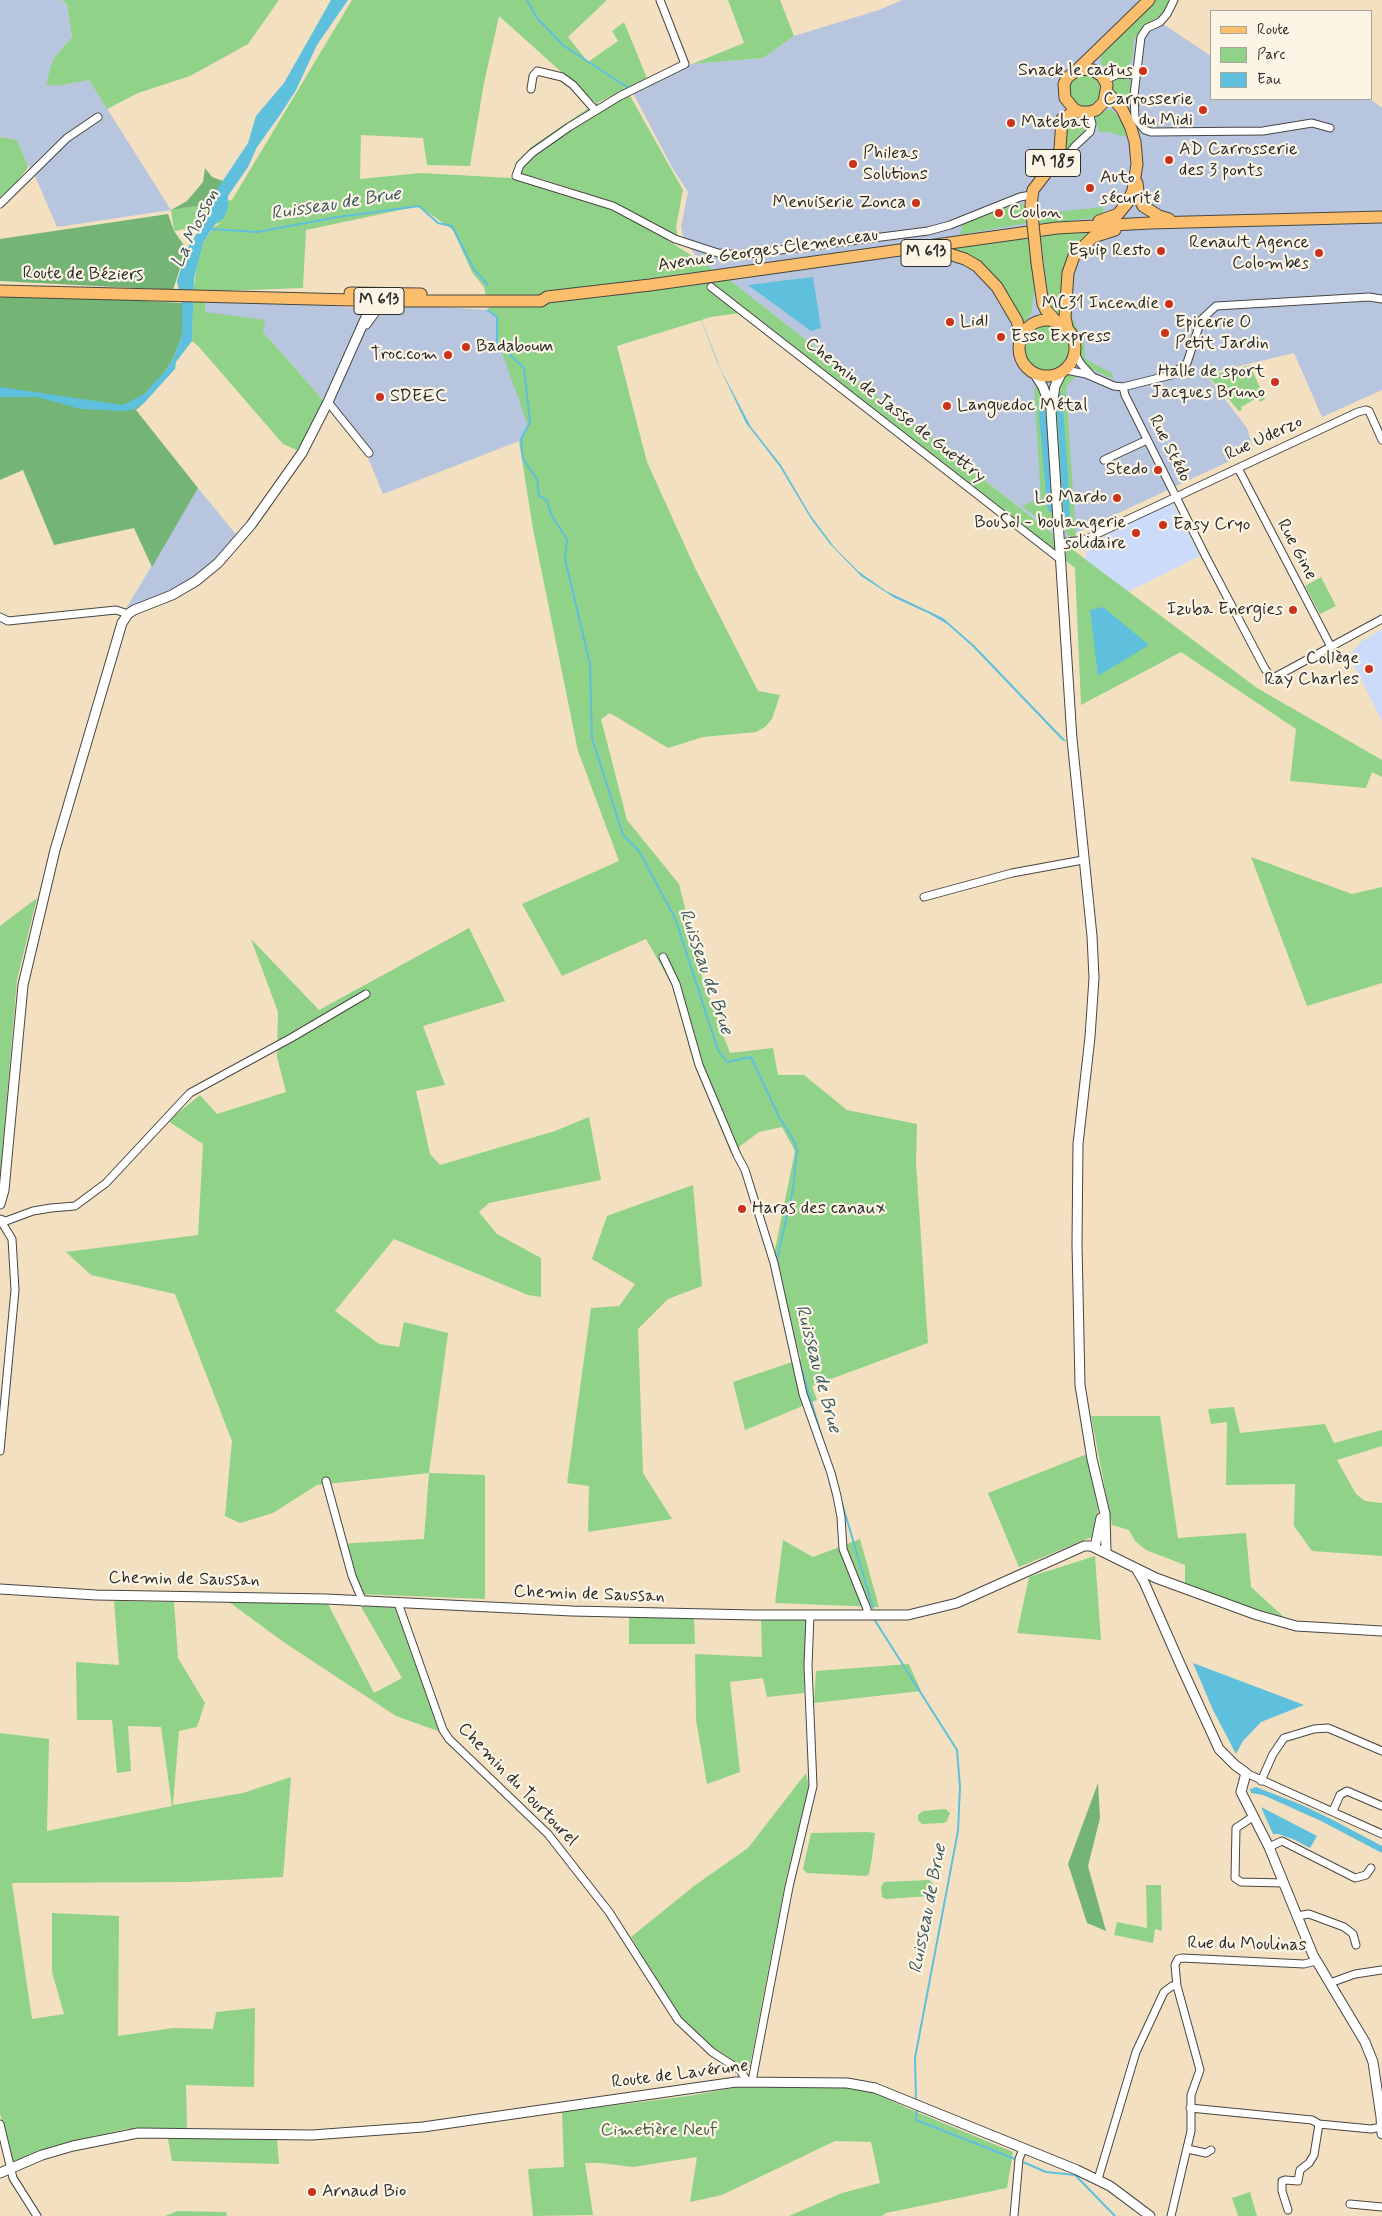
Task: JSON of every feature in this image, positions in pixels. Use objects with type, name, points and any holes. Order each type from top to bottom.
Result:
[{"type":"main road","points":[[1125,115],[1114,106],[1101,106],[1085,112],[1074,109],[1065,98],[1063,91],[1067,78],[1085,65],[1098,49],[1136,15],[1149,0]]},
{"type":"main road","points":[[1098,49],[1093,61],[1104,82],[1101,106]]},
{"type":"main road","points":[[1078,69],[1086,68],[1104,82]]},
{"type":"main road","name":"M 613","points":[[1104,82],[1125,115],[1135,142],[1136,172],[1139,198],[1142,206],[1149,212],[1169,219],[1205,221]]},
{"type":"main road","name":"M 185","points":[[1031,200],[1037,184],[1053,164],[1060,149],[1062,124],[1066,107],[1065,98]]},
{"type":"main road","name":"M 185","points":[[1062,124],[1069,114],[1085,112]]},
{"type":"main road","points":[[996,236],[1112,218],[1128,202],[1136,172]]},
{"type":"main road","points":[[1031,200],[1040,290],[1046,310],[1056,321],[1067,327],[1076,344],[1075,354],[1063,372],[1052,377],[1034,374],[1022,361],[1019,351],[1021,337],[1038,312],[1040,290]]},
{"type":"main road","name":"Avenue Georges Clemenceau","points":[[547,297],[788,266],[1057,228],[1205,221],[1378,219]]},
{"type":"main road","name":"M 613","points":[[1067,327],[1065,317],[1068,273],[1074,256],[1086,242],[1102,232],[1113,230],[1205,221]]},
{"type":"main road","name":"M 613","points":[[788,266],[925,253],[949,254],[966,259],[987,274],[997,287],[1017,321],[1021,337]]},
{"type":"main road","name":"Route de Béziers","points":[[0,291],[271,297]]},
{"type":"main road","name":"M 613","points":[[271,297],[301,293],[390,301],[541,301],[547,297]]},
{"type":"main road","name":"M 613","points":[[271,297],[376,300],[542,295],[547,297]]},
{"type":"main road","points":[[1030,326],[1047,320],[1056,321]]},
{"type":"street","points":[[660,0],[685,64],[595,110],[532,153],[520,165],[516,176],[613,206],[675,239],[718,253],[741,256],[928,231],[950,225],[1020,197],[1031,200]]},
{"type":"street","points":[[1174,0],[1167,14],[1160,22],[1143,32],[1134,95],[1135,118],[1138,124],[1151,132],[1263,131],[1312,123],[1330,128]]},
{"type":"street","points":[[531,89],[533,76],[537,71],[562,77],[573,85],[595,110]]},
{"type":"street","points":[[1104,82],[1118,74],[1136,75]]},
{"type":"street","points":[[1060,166],[1075,146],[1090,132],[1092,124],[1085,112]]},
{"type":"street","points":[[0,204],[67,138],[98,117]]},
{"type":"street","name":"Chemin de Jasse de Guettry","points":[[711,287],[1060,559]]},
{"type":"street","points":[[1051,411],[1055,386],[1063,372],[1093,377],[1114,386],[1123,387],[1171,376],[1182,369],[1189,358],[1201,320],[1216,306],[1360,298],[1382,299]]},
{"type":"street","points":[[338,300],[358,305],[362,308],[365,313],[360,332]]},
{"type":"street","points":[[0,617],[8,621],[116,610],[128,614],[172,595],[196,581],[218,562],[244,533],[302,453],[328,402],[360,332],[369,307],[376,300]]},
{"type":"street","points":[[1075,354],[1093,377]]},
{"type":"street","points":[[1034,374],[1046,392],[1051,411],[1072,739],[1094,978],[1090,1037],[1078,1144],[1077,1244],[1080,1385],[1104,1514],[1106,1552]]},
{"type":"street","name":"Rue Stédo","points":[[1123,387],[1147,440],[1265,669],[1271,676],[1277,676],[1332,644]]},
{"type":"street","points":[[328,402],[369,453]]},
{"type":"street","name":"Rue Uderzo","points":[[1060,543],[1084,540],[1358,412],[1366,410],[1372,415],[1382,440]]},
{"type":"street","points":[[1104,460],[1147,440]]},
{"type":"street","name":"Rue Gine","points":[[1238,468],[1332,644]]},
{"type":"street","points":[[1332,644],[1343,635],[1382,613]]},
{"type":"street","points":[[0,1204],[4,1190],[23,985],[55,850],[114,646],[128,614]]},
{"type":"street","points":[[1332,644],[1346,639],[1382,618]]},
{"type":"street","points":[[924,897],[1012,873],[1083,860]]},
{"type":"street","points":[[663,957],[676,984],[699,1065],[746,1170],[774,1263],[803,1394],[831,1473],[837,1496],[841,1517],[842,1549],[867,1609],[867,1614]]},
{"type":"street","points":[[0,1451],[15,1290],[12,1238],[1,1220],[33,1211],[75,1206],[106,1183],[190,1093],[291,1038],[366,994]]},
{"type":"street","points":[[326,1481],[352,1576],[363,1602]]},
{"type":"street","points":[[1100,1495],[1101,1519],[1095,1547],[1106,1552],[1140,1575],[1156,1578],[1257,1615],[1296,1626],[1382,1631]]},
{"type":"street","name":"Chemin de Saussan","points":[[0,1589],[106,1595],[278,1598],[580,1611],[810,1616],[908,1615],[957,1603],[1084,1546],[1095,1547]]},
{"type":"street","points":[[1140,1575],[1156,1578]]},
{"type":"street","points":[[1140,1575],[1219,1748],[1235,1765],[1261,1781],[1334,1811],[1382,1834]]},
{"type":"street","name":"Chemin du Tourtourel","points":[[398,1603],[443,1730],[449,1739],[548,1834],[609,1912],[678,2020],[712,2052],[740,2070],[749,2081]]},
{"type":"street","points":[[749,2081],[812,1786],[808,1666],[810,1616]]},
{"type":"street","points":[[1261,1781],[1273,1754],[1284,1738],[1314,1729],[1328,1728],[1382,1751]]},
{"type":"street","points":[[1246,1773],[1241,1792],[1269,1847],[1316,1960],[1365,2042],[1380,2094],[1382,2134]]},
{"type":"street","points":[[1334,1811],[1340,1795],[1347,1791],[1382,1806]]},
{"type":"street","points":[[1254,1816],[1236,1828],[1235,1878],[1241,1882],[1284,1883]]},
{"type":"street","points":[[1269,1847],[1282,1841],[1355,1878],[1366,1875],[1371,1868]]},
{"type":"street","points":[[1297,1916],[1309,1914],[1344,1927],[1353,1934],[1356,1945]]},
{"type":"street","name":"Rue du Moulinas","points":[[1177,1986],[1176,1965],[1178,1960],[1182,1958],[1304,1964],[1316,1960]]},
{"type":"street","points":[[1330,1983],[1355,1974],[1382,1970]]},
{"type":"street","points":[[1098,2180],[1136,2052],[1164,1992],[1172,1986],[1177,1986],[1200,2070],[1191,2095],[1191,2131],[1171,2216]]},
{"type":"street","name":"Route de Lavérune","points":[[0,2172],[73,2146],[138,2133],[312,2135],[422,2127],[749,2081],[864,2085],[1077,2170],[1098,2180],[1150,2216]]},
{"type":"street","points":[[1190,2108],[1312,2120],[1319,2124],[1371,2129],[1382,2127]]},
{"type":"street","points":[[0,2124],[13,2178],[37,2216]]},
{"type":"street","points":[[1288,2210],[1282,2191],[1282,2182],[1298,2181],[1300,2170],[1309,2163],[1314,2155],[1319,2124]]},
{"type":"street","points":[[1014,2216],[1019,2159],[1024,2149]]},
{"type":"street","points":[[1187,2149],[1206,2153],[1211,2150]]},
{"type":"street","points":[[1350,2204],[1382,2207]]},
{"type":"shaded area","points":[[0,0],[61,0],[67,4],[72,37],[53,59],[57,86],[89,80],[171,210],[57,227],[17,140],[0,137]]},
{"type":"shaded area","points":[[902,0],[1161,0],[1160,22],[1210,55],[1210,100],[1373,101],[1382,108],[1382,390],[1322,417],[1294,353],[1206,374],[1247,428],[1253,450],[1061,540],[731,281],[700,262],[684,239],[681,227],[688,192],[673,169],[633,93],[692,64],[763,58],[794,36],[879,10]]},
{"type":"shaded area","points":[[206,299],[301,303],[367,309],[324,401],[263,332],[205,312]]},
{"type":"shaded area","points":[[394,304],[489,310],[496,315],[499,345],[530,428],[519,441],[383,494],[366,453],[331,403],[367,326]]},
{"type":"shaded area","points":[[198,488],[238,537],[217,560],[195,578],[171,592],[124,612]]},
{"type":"shaded area","points":[[1172,502],[1200,556],[1127,592],[1085,559],[1088,544]]},
{"type":"shaded area","name":"Collège Ray Charles","points":[[1382,629],[1382,721],[1351,660],[1350,654],[1362,641]]},
{"type":"green space","points":[[61,0],[279,0],[248,44],[190,76],[138,93],[107,109],[89,80],[57,86],[46,85],[53,59],[72,37],[67,4]]},
{"type":"green space","points":[[352,0],[607,0],[568,37],[588,62],[618,41],[612,31],[624,22],[647,78],[597,103],[606,107],[629,94],[683,190],[676,227],[678,238],[613,202],[539,178],[514,172],[531,147],[596,103],[499,16],[484,83],[470,166],[427,165],[423,138],[361,135],[360,179],[421,173],[511,178],[598,204],[644,225],[731,281],[1085,559],[1257,688],[1382,760],[1382,777],[1372,772],[1366,788],[1290,781],[1296,729],[1181,652],[1081,705],[1075,568],[747,312],[711,317],[617,346],[647,462],[695,568],[758,691],[780,695],[772,719],[765,727],[756,732],[703,737],[668,748],[610,713],[601,719],[627,820],[679,884],[703,981],[730,1053],[773,1048],[778,1075],[804,1075],[847,1110],[917,1124],[916,1162],[928,1343],[812,1386],[817,1400],[745,1430],[733,1382],[801,1359],[788,1316],[774,1254],[795,1151],[782,1127],[759,1132],[731,1153],[694,1064],[672,985],[646,939],[562,976],[522,904],[619,861],[578,751],[533,529],[519,441],[529,428],[499,345],[496,315],[489,310],[484,287],[472,272],[453,230],[419,206],[306,230],[303,288],[193,292],[199,253],[203,243],[214,227],[221,223],[174,231],[171,210],[232,200]]},
{"type":"green space","points":[[728,0],[780,0],[794,36],[763,58],[692,64],[744,43]]},
{"type":"green space","points":[[1151,0],[1170,0],[1162,14],[1142,28],[1134,40],[1132,59],[1127,68],[1106,69],[1101,64],[1101,54]]},
{"type":"green space","points":[[1085,73],[1097,78],[1102,90],[1097,102],[1085,107],[1073,102],[1068,90],[1073,78]]},
{"type":"green space","points":[[1130,78],[1132,115],[1112,92],[1110,85],[1114,79]]},
{"type":"green space","points":[[1111,109],[1125,124],[1128,135],[1122,136],[1108,132],[1099,132],[1095,119],[1099,113]]},
{"type":"green space","points":[[1075,116],[1087,119],[1088,126],[1064,153],[1066,126],[1069,120]]},
{"type":"green space","points":[[0,137],[17,140],[28,165],[27,169],[0,202]]},
{"type":"green space","points":[[205,168],[212,177],[223,181],[209,204],[171,210],[187,201],[203,182]]},
{"type":"green space","points":[[1019,203],[1026,207],[1027,223],[960,235],[963,224]]},
{"type":"green space","points":[[1103,207],[1103,217],[1037,224],[1036,214]]},
{"type":"green space","points":[[168,214],[174,231],[188,251],[184,256],[173,290],[0,281],[0,239]]},
{"type":"green space","points":[[1104,229],[1071,252],[1065,263],[1061,314],[1055,314],[1050,306],[1040,234]]},
{"type":"green space","points":[[1027,235],[1035,287],[1031,314],[1024,323],[1019,320],[990,273],[940,247]]},
{"type":"green space","points":[[0,293],[182,303],[182,335],[173,359],[145,402],[136,410],[198,488],[152,567],[134,528],[54,545],[23,470],[0,480]]},
{"type":"green space","points":[[206,299],[205,312],[265,320],[263,332],[324,401],[299,451],[283,444],[192,341],[193,300]]},
{"type":"green space","points":[[1070,301],[1073,301],[1072,318],[1084,341],[1085,359],[1112,373],[1113,379],[1091,369],[1081,359],[1081,343],[1078,333],[1070,324]]},
{"type":"green space","points":[[1052,325],[1056,326],[1066,335],[1069,339],[1069,357],[1060,367],[1052,371],[1042,371],[1034,367],[1025,357],[1024,343],[1028,335],[1038,326]]},
{"type":"green space","points":[[1250,365],[1265,399],[1260,402],[1257,398],[1241,407],[1242,410],[1239,411],[1208,376]]},
{"type":"green space","points":[[1071,374],[1077,375],[1066,387],[1076,537],[1071,538],[1062,526],[1055,410],[1057,389],[1063,377]]},
{"type":"green space","points":[[1034,387],[1041,389],[1047,409],[1056,532],[1022,506],[1041,498]]},
{"type":"green space","points":[[1321,577],[1336,606],[1320,614],[1305,586]]},
{"type":"green space","points":[[1251,857],[1352,894],[1382,887],[1382,983],[1307,1006]]},
{"type":"green space","points":[[37,898],[17,980],[0,1176],[0,926]]},
{"type":"green space","points":[[469,928],[505,1001],[423,1026],[445,1085],[416,1091],[430,1154],[440,1165],[555,1131],[589,1117],[601,1180],[489,1203],[479,1212],[497,1234],[541,1258],[541,1297],[528,1295],[394,1239],[335,1311],[379,1344],[399,1347],[404,1322],[448,1333],[429,1473],[317,1485],[273,1513],[240,1523],[225,1516],[232,1441],[175,1294],[91,1275],[66,1252],[198,1235],[203,1144],[168,1121],[200,1095],[217,1114],[286,1092],[277,1057],[278,1012],[251,939],[319,1010]]},
{"type":"green space","points":[[693,1185],[702,1286],[668,1299],[638,1329],[643,1473],[672,1519],[588,1532],[589,1486],[567,1483],[591,1308],[619,1306],[635,1284],[592,1259],[607,1216]]},
{"type":"green space","points":[[1234,1407],[1240,1433],[1325,1424],[1334,1443],[1382,1430],[1382,1446],[1337,1460],[1356,1494],[1365,1501],[1382,1503],[1382,1556],[1312,1551],[1294,1526],[1295,1484],[1226,1485],[1227,1422],[1211,1424],[1208,1409]]},
{"type":"green space","points":[[1091,1416],[1160,1416],[1178,1538],[1246,1533],[1251,1587],[1285,1618],[1229,1602],[1185,1586],[1185,1565],[1146,1550],[1135,1541],[1129,1530],[1112,1525]]},
{"type":"green space","points":[[1087,1454],[1098,1510],[1094,1536],[1019,1567],[988,1493]]},
{"type":"green space","points":[[429,1473],[485,1475],[485,1599],[357,1594],[338,1544],[424,1539]]},
{"type":"green space","points":[[860,1539],[879,1607],[775,1603],[783,1540],[813,1557]]},
{"type":"green space","points":[[1095,1556],[1101,1640],[1017,1633],[1029,1577]]},
{"type":"green space","points":[[114,1601],[174,1602],[178,1658],[205,1703],[197,1727],[179,1731],[173,1805],[243,1793],[291,1777],[283,1877],[188,1882],[12,1883],[32,2019],[64,2014],[52,1972],[52,1913],[119,1916],[118,2036],[173,2028],[213,2029],[216,2012],[255,2008],[254,2087],[186,2085],[187,2129],[126,2129],[57,2145],[12,2162],[0,2113],[0,1733],[49,1739],[47,1831],[172,1806],[161,1727],[128,1726],[131,1771],[117,1773],[112,1720],[77,1720],[76,1662],[119,1665]]},
{"type":"green space","points":[[229,1602],[328,1604],[374,1693],[402,1678],[359,1603],[395,1607],[441,1732],[396,1716],[282,1641]]},
{"type":"green space","points":[[761,1616],[806,1617],[804,1693],[767,1697],[763,1678],[730,1682],[740,1772],[707,1784],[696,1720],[695,1654],[762,1657]]},
{"type":"green space","points":[[629,1617],[694,1617],[695,1644],[629,1644]]},
{"type":"green space","points":[[909,1664],[921,1691],[814,1703],[816,1671]]},
{"type":"green space","points":[[806,1773],[809,1787],[786,1879],[749,2070],[714,2048],[679,2016],[631,1937],[694,1886],[748,1848]]},
{"type":"green space","points":[[1098,1783],[1100,1818],[1088,1866],[1106,1931],[1087,1923],[1068,1864]]},
{"type":"green space","points":[[946,1809],[950,1813],[947,1821],[944,1823],[922,1824],[918,1820],[918,1815],[923,1811]]},
{"type":"green space","points":[[811,1833],[875,1833],[869,1874],[866,1876],[807,1873],[803,1869]]},
{"type":"green space","points":[[929,1880],[933,1883],[933,1893],[931,1896],[886,1899],[882,1897],[881,1887],[884,1882]]},
{"type":"green space","points":[[1146,1885],[1161,1885],[1162,1931],[1155,1929],[1153,1943],[1114,1935],[1117,1922],[1147,1928]]},
{"type":"green space","name":"Cimetière Neuf","points":[[738,2087],[856,2087],[873,2092],[1013,2152],[1007,2188],[886,2213],[882,2216],[789,2216],[842,2193],[880,2183],[871,2142],[835,2141],[722,2195],[690,2202],[697,2157],[633,2167],[585,2163],[593,2215],[533,2216],[528,2169],[564,2167],[562,2112],[688,2096]]},
{"type":"green space","points":[[168,2139],[277,2139],[279,2164],[172,2161]]},
{"type":"green space","points":[[1250,2192],[1257,2216],[1238,2216],[1232,2198]]},
{"type":"green space","points":[[178,2211],[226,2212],[227,2216],[165,2216]]},
{"type":"water","points":[[331,0],[348,0],[317,45],[296,90],[257,147],[248,167],[228,196],[228,208],[224,218],[216,223],[203,243],[194,279],[192,341],[176,362],[175,369],[145,402],[135,409],[124,411],[81,409],[37,397],[0,397],[0,387],[123,405],[144,394],[166,370],[173,359],[182,335],[182,303],[177,281],[188,247],[203,224],[218,188],[248,143],[256,116],[284,83]]},
{"type":"water","points":[[813,277],[821,328],[811,331],[748,285]]},
{"type":"water","points":[[689,287],[720,368],[751,427],[781,465],[811,516],[835,548],[858,571],[886,591],[943,618],[975,646],[1067,742],[1062,740],[972,646],[947,624],[895,598],[861,576],[830,544],[811,519],[780,467],[746,423],[717,362]]},
{"type":"water","points":[[1059,392],[1062,394],[1068,474],[1070,523],[1068,528],[1065,523],[1061,475],[1057,410]]},
{"type":"water","points":[[1038,403],[1044,407],[1047,426],[1053,511],[1050,513],[1047,506]]},
{"type":"water","points":[[1103,607],[1149,645],[1098,676],[1090,610]]},
{"type":"water","points":[[1193,1663],[1304,1705],[1261,1722],[1243,1741],[1236,1754],[1213,1710]]},
{"type":"water","points":[[1256,1787],[1331,1819],[1382,1846],[1382,1853],[1321,1821],[1263,1795],[1251,1793],[1250,1789]]},
{"type":"water","points":[[1261,1807],[1317,1836],[1310,1848],[1293,1839],[1273,1834]]},
{"type":"waterway","points":[[527,0],[537,18],[564,46],[627,87]]},
{"type":"waterway","name":"Ruisseau de Brue","points":[[210,229],[257,232],[338,217],[419,206],[438,223],[452,226],[473,268],[488,285]]},
{"type":"waterway","name":"Ruisseau de Brue","points":[[488,310],[497,317],[497,343],[524,368],[530,422],[521,439],[523,459],[537,479],[539,496],[547,500],[551,514],[567,540],[565,559],[590,664],[592,738],[623,835],[639,851],[675,918],[718,1050],[727,1062],[751,1057],[779,1117],[794,1141],[797,1151],[793,1189],[777,1259],[779,1270]]},
{"type":"waterway","name":"Ruisseau de Brue","points":[[798,1357],[821,1434]]},
{"type":"waterway","name":"Ruisseau de Brue","points":[[842,1503],[873,1608]]},
{"type":"waterway","name":"Ruisseau de Brue","points":[[874,1619],[957,1750],[960,1787],[958,1831],[915,2058],[916,2101]]},
{"type":"waterway","name":"Ruisseau de Brue","points":[[917,2108],[916,2120],[1015,2159]]},
{"type":"waterway","name":"Ruisseau de Brue","points":[[1023,2162],[1046,2172],[1075,2175],[1115,2216]]},
{"type":"place","name":"Snack le cactus","points":[[1143,71]]},
{"type":"place","name":"Carrosserie du Midi","points":[[1203,110]]},
{"type":"place","name":"Matebat","points":[[1011,123]]},
{"type":"place","name":"AD Carrosserie des 3 ponts","points":[[1169,160]]},
{"type":"place","name":"Phileas Solutions","points":[[853,164]]},
{"type":"place","name":"Auto sécurité","points":[[1090,188]]},
{"type":"place","name":"Menuiserie Zonca","points":[[916,203]]},
{"type":"place","name":"Coulon","points":[[999,213]]},
{"type":"place","name":"Equip Resto","points":[[1161,251]]},
{"type":"place","name":"Renault Agence Colombes","points":[[1319,253]]},
{"type":"place","name":"MC31 Incendie","points":[[1169,304]]},
{"type":"place","name":"Lidl","points":[[950,322]]},
{"type":"place","name":"Epicerie O Petit Jardin","points":[[1165,333]]},
{"type":"place","name":"Esso Express","points":[[1001,337]]},
{"type":"place","name":"Badaboum","points":[[466,347]]},
{"type":"place","name":"Troc.com","points":[[448,355]]},
{"type":"place","name":"Halle de sport Jacques Bruno","points":[[1275,382]]},
{"type":"place","name":"SDEEC","points":[[380,397]]},
{"type":"place","name":"Languedoc Métal","points":[[947,406]]},
{"type":"place","name":"Stedo","points":[[1158,470]]},
{"type":"place","name":"Lo Mardo","points":[[1117,498]]},
{"type":"place","name":"Easy Cryo","points":[[1163,525]]},
{"type":"place","name":"BouSol - boulangerie solidaire","points":[[1136,533]]},
{"type":"place","name":"Izuba Energies","points":[[1293,610]]},
{"type":"place","name":"Collège Ray Charles","points":[[1369,669]]},
{"type":"place","name":"Haras des canaux","points":[[742,1209]]},
{"type":"place","name":"Arnaud Bio","points":[[312,2192]]},
{"type":"water label","name":"La Mosson","points":[[196,229]]}]
